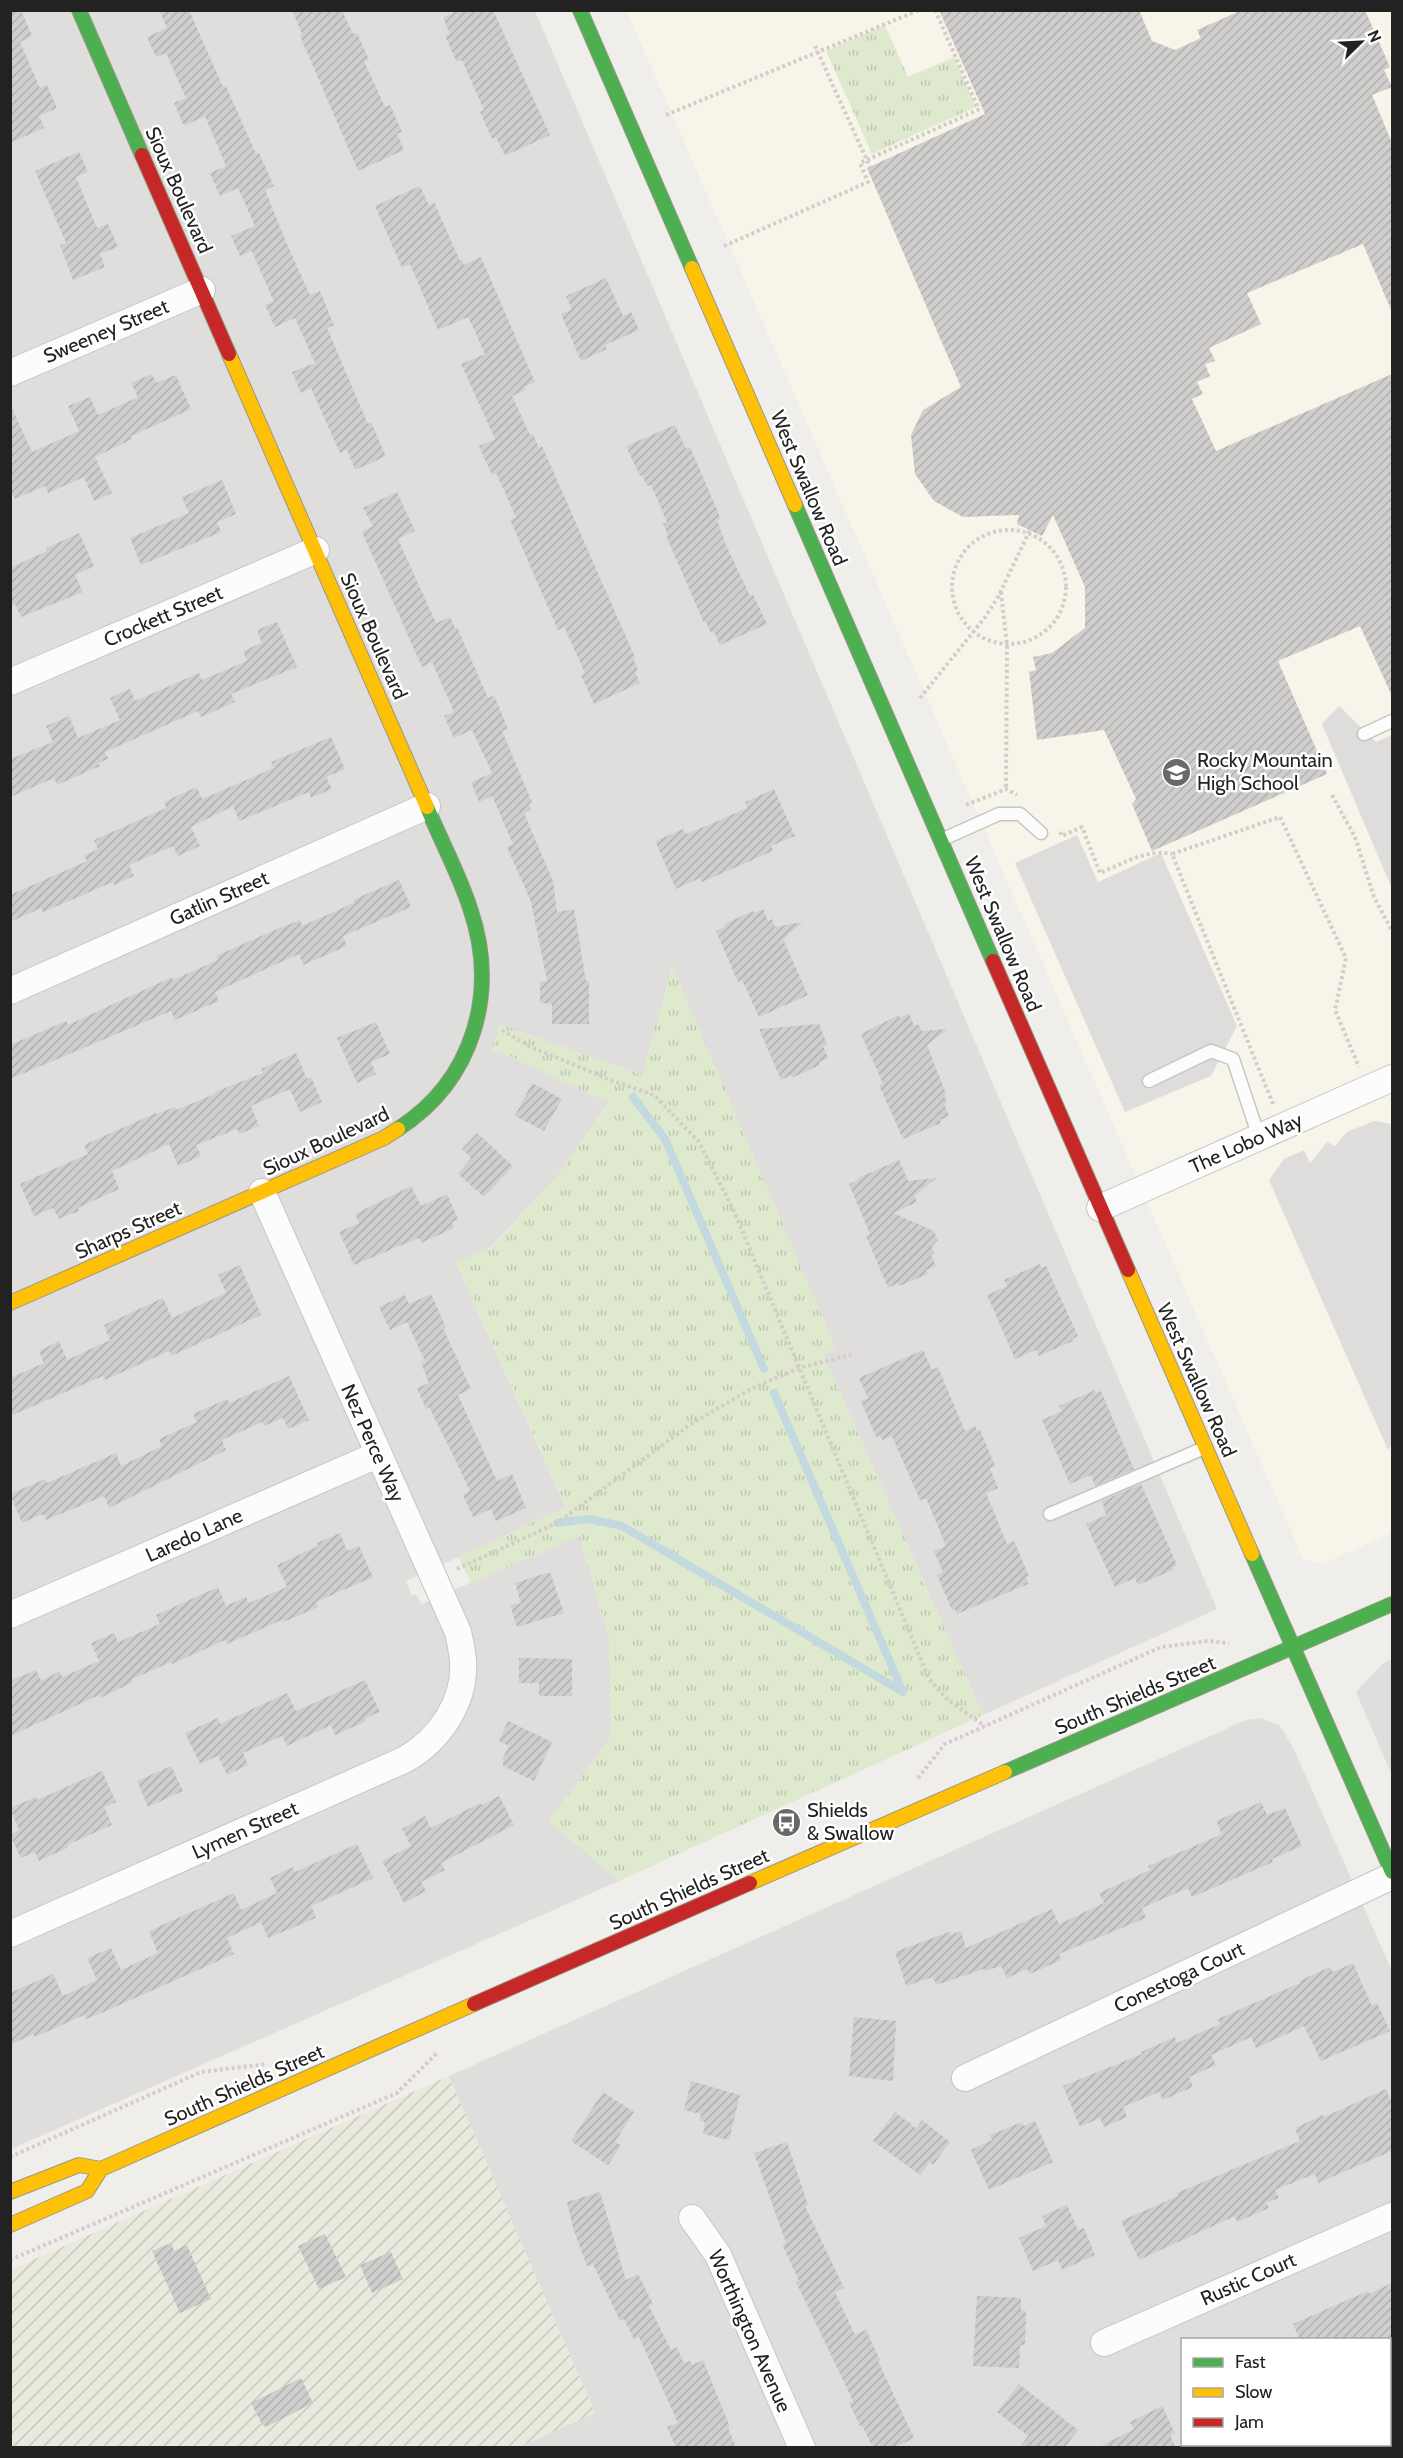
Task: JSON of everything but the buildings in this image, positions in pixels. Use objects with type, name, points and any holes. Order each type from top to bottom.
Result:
[{"type":"street","name":"Sioux Boulevard","points":[[79,10],[427,806],[470,907],[481,951],[482,986],[479,1016],[461,1066],[448,1086],[428,1108],[405,1126],[384,1138],[262,1192]]},
{"type":"street","name":"West Swallow Road","points":[[580,10],[1392,1874]]},
{"type":"street","name":"Sweeney Street","points":[[10,373],[202,290]]},
{"type":"street","name":"Crockett Street","points":[[10,682],[316,550]]},
{"type":"street","name":"Gatlin Street","points":[[10,991],[427,806]]},
{"type":"street","name":"The Lobo Way","points":[[1100,1208],[1392,1078]]},
{"type":"street","name":"Sharps Street","points":[[10,1303],[262,1192]]},
{"type":"street","name":"Nez Perce Way","points":[[262,1192],[377,1455],[458,1632],[463,1659],[458,1699]]},
{"type":"street","name":"Laredo Lane","points":[[10,1615],[377,1455]]},
{"type":"street","name":"South Shields Street","points":[[10,2225],[87,2191],[101,2169],[804,1859],[1392,1604]]},
{"type":"street","name":"Lymen Street","points":[[10,1934],[404,1760],[435,1736],[458,1699]]},
{"type":"street","name":"Conestoga Court","points":[[965,2078],[1392,1874]]},
{"type":"street","name":"South Shields Street","points":[[10,2192],[79,2165],[101,2169]]},
{"type":"street","name":"Rustic Court","points":[[1104,2343],[1392,2216]]},
{"type":"street","name":"Worthington Avenue","points":[[692,2218],[718,2255],[802,2448]]},
{"type":"lane","points":[[1364,734],[1392,722]]},
{"type":"lane","points":[[940,840],[999,814],[1020,814],[1041,833]]},
{"type":"lane","points":[[1149,1081],[1211,1051],[1233,1059],[1259,1137]]},
{"type":"lane","points":[[1050,1514],[1205,1448]]},
{"type":"path","points":[[666,115],[918,10]]},
{"type":"path","points":[[724,246],[868,182],[860,163],[981,109],[935,10]]},
{"type":"path","points":[[815,46],[870,166]]},
{"type":"path","points":[[1006,529],[1029,532],[1049,545],[1065,571],[1067,586],[1065,602],[1050,628],[1037,638],[1007,645],[984,639],[974,632],[959,614],[952,593],[952,577],[965,549],[977,539],[991,532],[1006,529]]},
{"type":"path","points":[[920,698],[974,632],[1000,591],[1029,532]]},
{"type":"path","points":[[1000,591],[1007,645],[1006,789]]},
{"type":"path","points":[[1006,789],[1027,801]]},
{"type":"path","points":[[966,805],[1006,789]]},
{"type":"path","points":[[1332,795],[1355,837],[1374,897],[1392,931]]},
{"type":"path","points":[[1058,828],[1062,836],[1082,827],[1100,873],[1135,858],[1160,851],[1172,854],[1280,817],[1346,958],[1335,1010],[1368,1089]]},
{"type":"path","points":[[1172,854],[1283,1127]]},
{"type":"path","points":[[479,1016],[529,1046],[610,1080],[654,1095],[699,1142],[733,1209],[929,1679],[948,1700],[985,1726]]},
{"type":"path","points":[[434,1579],[557,1523],[692,1424],[751,1389],[799,1368],[851,1355]]},
{"type":"path","points":[[945,1744],[1161,1647]]},
{"type":"path","points":[[10,2157],[201,2072]]},
{"type":"path","points":[[10,2260],[397,2093]]},
{"type":"shaded area","points":[[11,11],[535,11],[1217,1609],[983,1715],[823,1354],[835,1347],[672,967],[643,1075],[500,1025],[493,1049],[609,1102],[559,1174],[491,1247],[456,1263],[566,1508],[406,1581],[412,1596],[416,1594],[422,1604],[579,1535],[609,1637],[611,1737],[549,1821],[619,1881],[11,2149]]},
{"type":"shaded area","name":"Rocky Mountain High School","points":[[627,11],[1392,11],[1392,1533],[1322,1564],[1303,1559]]},
{"type":"shaded area","points":[[1339,706],[1376,742],[1392,735],[1392,889],[1322,724]]},
{"type":"shaded area","points":[[1077,835],[1098,882],[1161,853],[1237,1026],[1211,1076],[1125,1112],[1015,863]]},
{"type":"shaded area","points":[[1374,1121],[1392,1124],[1392,1444],[1388,1450],[1269,1180],[1284,1159],[1304,1150],[1310,1163],[1327,1142],[1335,1146],[1347,1132]]},
{"type":"shaded area","points":[[1392,1659],[1392,1775],[1356,1692],[1383,1663]]},
{"type":"shaded area","points":[[1261,1718],[1280,1726],[1293,1747],[1392,1971],[1392,2447],[518,2447],[595,2413],[449,2076],[1246,1720]]},
{"type":"shaded area","points":[[449,2076],[595,2413],[518,2447],[11,2447],[10,2270]]},
{"type":"green space","points":[[885,25],[908,77],[954,57],[976,107],[872,154],[826,51]]},
{"type":"green space","points":[[672,966],[836,1348],[823,1354],[983,1715],[619,1881],[549,1821],[611,1737],[609,1637],[579,1536],[471,1583],[458,1557],[566,1507],[456,1262],[492,1247],[559,1174],[609,1103],[492,1048],[500,1024],[642,1075]]},
{"type":"waterway","points":[[633,1097],[665,1139],[764,1369]]},
{"type":"waterway","points":[[557,1523],[589,1519],[622,1526],[903,1692],[774,1393]]},
{"type":"traffic: fast","points":[[79,10],[142,155]]},
{"type":"traffic: fast","points":[[580,10],[692,268]]},
{"type":"traffic: fast","points":[[795,505],[993,961]]},
{"type":"traffic: fast","points":[[398,1129],[424,1109],[445,1086],[462,1060],[473,1032],[480,1002],[482,971],[478,940],[470,908],[427,807]]},
{"type":"traffic: fast","points":[[1252,1554],[1392,1872]]},
{"type":"traffic: fast","points":[[1005,1772],[1392,1604]]},
{"type":"traffic: slow","points":[[692,268],[795,505]]},
{"type":"traffic: slow","points":[[229,354],[427,807]]},
{"type":"traffic: slow","points":[[10,1303],[384,1138],[398,1129]]},
{"type":"traffic: slow","points":[[1128,1270],[1252,1554]]},
{"type":"traffic: slow","points":[[750,1883],[1005,1772]]},
{"type":"traffic: slow","points":[[10,2225],[87,2191],[101,2169],[474,2004]]},
{"type":"traffic: slow","points":[[10,2192],[79,2165],[101,2169]]},
{"type":"traffic: jam","points":[[142,155],[229,354]]},
{"type":"traffic: jam","points":[[993,961],[1128,1270]]},
{"type":"traffic: jam","points":[[474,2004],[750,1883]]},
{"type":"place","name":"Rocky Mountain High School","points":[[1176,772]]},
{"type":"place","name":"Shields & Swallow","points":[[786,1822]]}]
